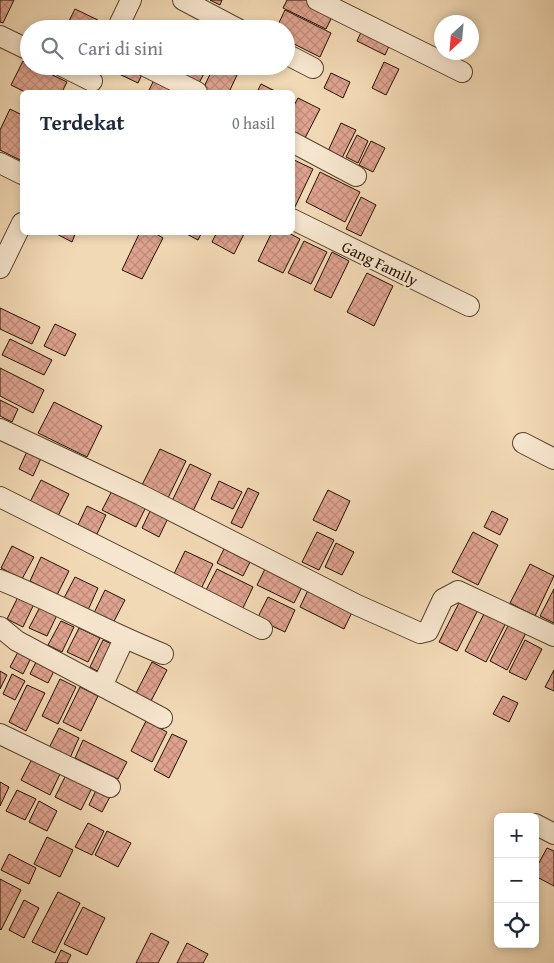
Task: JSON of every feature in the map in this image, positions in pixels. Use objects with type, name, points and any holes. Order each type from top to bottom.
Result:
[{"type":"street","points":[[121,20],[131,0]]},
{"type":"street","points":[[183,0],[221,20]]},
{"type":"street","points":[[317,0],[462,72]]},
{"type":"street","points":[[0,36],[20,46]]},
{"type":"street","points":[[295,59],[313,68]]},
{"type":"street","points":[[163,75],[193,90]]},
{"type":"street","points":[[295,144],[356,176]]},
{"type":"street","points":[[0,163],[20,173]]},
{"type":"street","name":"Gang Family","points":[[295,220],[468,306]]},
{"type":"street","points":[[0,268],[20,227]]},
{"type":"street","points":[[0,428],[141,495],[357,605],[420,633],[428,631],[443,599],[458,591],[554,636]]},
{"type":"street","points":[[524,443],[554,458]]},
{"type":"street","points":[[0,497],[262,629]]},
{"type":"street","points":[[0,580],[72,611],[124,639],[163,654]]},
{"type":"street","points":[[0,627],[17,641],[162,718]]},
{"type":"street","points":[[102,686],[124,639]]},
{"type":"street","points":[[0,734],[110,787]]},
{"type":"street","points":[[539,826],[554,834]]},
{"type":"building","points":[[0,0],[14,0],[3,23],[0,22]]},
{"type":"building","points":[[210,0],[222,0],[220,5]]},
{"type":"building","points":[[287,0],[307,0],[334,13],[326,29],[283,8]]},
{"type":"building","points":[[75,9],[98,20],[70,20]]},
{"type":"building","points":[[285,10],[331,33],[320,57],[295,44],[295,20],[280,20]]},
{"type":"building","points":[[363,28],[391,42],[385,55],[357,41]]},
{"type":"building","points":[[384,62],[399,69],[386,95],[372,88]]},
{"type":"building","points":[[20,67],[20,75],[53,75],[67,82],[63,90],[21,90],[11,85]]},
{"type":"building","points":[[331,73],[350,82],[343,98],[324,88]]},
{"type":"building","points":[[121,75],[142,75],[138,83]]},
{"type":"building","points":[[178,75],[203,75],[198,85]]},
{"type":"building","points":[[210,75],[237,75],[230,90],[203,89]]},
{"type":"building","points":[[156,76],[183,90],[149,90]]},
{"type":"building","points":[[261,84],[273,90],[258,90]]},
{"type":"building","points":[[298,98],[320,109],[304,140],[295,136],[295,104]]},
{"type":"building","points":[[10,109],[20,114],[20,160],[0,150],[0,130]]},
{"type":"building","points":[[341,123],[356,130],[342,158],[328,151]]},
{"type":"building","points":[[357,135],[368,141],[358,163],[346,157]]},
{"type":"building","points":[[371,141],[385,148],[373,172],[359,165]]},
{"type":"building","points":[[295,160],[313,169],[295,207]]},
{"type":"building","points":[[320,172],[360,192],[345,222],[306,202]]},
{"type":"building","points":[[361,197],[376,205],[361,236],[346,229]]},
{"type":"building","points":[[59,235],[75,235],[72,242]]},
{"type":"building","points":[[139,235],[158,235],[163,238],[142,279],[122,270]]},
{"type":"building","points":[[189,235],[200,235],[198,240]]},
{"type":"building","points":[[216,235],[244,235],[234,254],[212,242]]},
{"type":"building","points":[[271,235],[293,235],[300,239],[283,273],[258,261]]},
{"type":"building","points":[[304,241],[327,252],[311,284],[288,273]]},
{"type":"building","points":[[332,252],[349,261],[331,298],[314,290]]},
{"type":"building","points":[[367,273],[393,286],[374,326],[347,312]]},
{"type":"building","points":[[0,308],[40,327],[32,344],[0,329]]},
{"type":"building","points":[[55,324],[76,334],[65,356],[44,346]]},
{"type":"building","points":[[10,339],[52,360],[44,375],[2,355]]},
{"type":"building","points":[[0,368],[44,390],[33,413],[0,396]]},
{"type":"building","points":[[0,400],[18,409],[12,422],[0,416]]},
{"type":"building","points":[[54,402],[102,426],[87,457],[38,433]]},
{"type":"building","points":[[29,447],[43,454],[33,476],[19,469]]},
{"type":"building","points":[[160,449],[186,461],[168,498],[142,485]]},
{"type":"building","points":[[190,464],[211,474],[193,511],[172,501]]},
{"type":"building","points":[[41,480],[69,494],[56,520],[28,506]]},
{"type":"building","points":[[219,481],[242,492],[233,509],[211,499]]},
{"type":"building","points":[[114,487],[148,503],[136,527],[102,510]]},
{"type":"building","points":[[248,488],[259,493],[242,528],[231,523]]},
{"type":"building","points":[[328,490],[350,501],[336,531],[313,520]]},
{"type":"building","points":[[153,505],[170,514],[159,537],[142,528]]},
{"type":"building","points":[[87,506],[106,515],[97,534],[78,525]]},
{"type":"building","points":[[492,511],[508,519],[500,535],[484,527]]},
{"type":"building","points":[[317,532],[334,540],[319,570],[302,562]]},
{"type":"building","points":[[473,532],[498,545],[478,585],[452,572]]},
{"type":"building","points":[[227,543],[253,556],[243,576],[217,563]]},
{"type":"building","points":[[336,543],[354,552],[342,575],[325,567]]},
{"type":"building","points":[[12,546],[34,557],[22,579],[1,568]]},
{"type":"building","points":[[185,551],[213,564],[201,589],[173,576]]},
{"type":"building","points":[[41,557],[69,571],[57,595],[30,581]]},
{"type":"building","points":[[530,564],[554,576],[535,616],[510,603]]},
{"type":"building","points":[[267,565],[304,583],[294,603],[257,585]]},
{"type":"building","points":[[217,569],[253,587],[242,610],[205,592]]},
{"type":"building","points":[[75,577],[98,588],[88,610],[64,598]]},
{"type":"building","points":[[310,586],[354,608],[344,629],[300,607]]},
{"type":"building","points":[[554,589],[554,623],[540,616]]},
{"type":"building","points":[[105,590],[125,600],[112,625],[93,615]]},
{"type":"building","points":[[18,597],[34,604],[23,627],[7,619]]},
{"type":"building","points":[[268,597],[295,610],[285,632],[257,619]]},
{"type":"building","points":[[461,599],[479,608],[457,651],[439,642]]},
{"type":"building","points":[[40,607],[57,615],[47,636],[29,628]]},
{"type":"building","points":[[486,610],[507,621],[486,662],[465,651]]},
{"type":"building","points":[[61,621],[74,627],[62,652],[48,645]]},
{"type":"building","points":[[509,624],[526,633],[507,670],[490,661]]},
{"type":"building","points":[[79,628],[100,638],[88,662],[67,652]]},
{"type":"building","points":[[103,640],[114,645],[101,673],[90,667]]},
{"type":"building","points":[[525,640],[542,649],[526,680],[509,672]]},
{"type":"building","points":[[18,652],[31,658],[23,674],[10,667]]},
{"type":"building","points":[[38,658],[56,667],[48,683],[30,674]]},
{"type":"building","points":[[152,662],[167,670],[151,701],[136,693]]},
{"type":"building","points":[[554,670],[554,691],[545,687]]},
{"type":"building","points":[[0,671],[7,675],[0,689]]},
{"type":"building","points":[[12,674],[25,681],[15,700],[3,694]]},
{"type":"building","points":[[60,679],[76,687],[58,724],[42,716]]},
{"type":"building","points":[[27,685],[45,693],[26,731],[9,722]]},
{"type":"building","points":[[80,687],[98,696],[81,731],[63,722]]},
{"type":"building","points":[[503,696],[518,703],[509,722],[493,714]]},
{"type":"building","points":[[146,721],[167,732],[152,762],[131,751]]},
{"type":"building","points":[[59,728],[79,738],[69,760],[48,750]]},
{"type":"building","points":[[172,734],[187,741],[169,778],[154,770]]},
{"type":"building","points":[[83,740],[127,762],[118,779],[75,758]]},
{"type":"building","points":[[32,759],[60,774],[50,795],[21,780]]},
{"type":"building","points":[[68,771],[94,784],[81,810],[55,797]]},
{"type":"building","points":[[0,782],[9,787],[0,806]]},
{"type":"building","points":[[98,786],[112,793],[102,812],[89,805]]},
{"type":"building","points":[[17,790],[36,799],[25,820],[6,811]]},
{"type":"building","points":[[39,801],[57,811],[47,831],[29,822]]},
{"type":"building","points":[[88,823],[104,831],[92,855],[75,847]]},
{"type":"building","points":[[107,831],[131,843],[118,867],[95,855]]},
{"type":"building","points":[[47,837],[73,850],[60,877],[34,864]]},
{"type":"building","points":[[547,848],[554,851],[554,886],[539,878],[539,863]]},
{"type":"building","points":[[9,854],[36,868],[29,884],[1,870]]},
{"type":"building","points":[[0,879],[21,890],[1,930],[0,929]]},
{"type":"building","points":[[58,892],[80,903],[55,953],[32,942]]},
{"type":"building","points":[[24,900],[39,908],[24,938],[9,930]]},
{"type":"building","points":[[83,907],[105,918],[87,955],[64,944]]},
{"type":"building","points":[[151,933],[169,942],[158,963],[136,963]]},
{"type":"building","points":[[187,943],[208,954],[203,963],[177,963]]},
{"type":"building","points":[[61,950],[71,955],[67,963],[55,963]]}]
